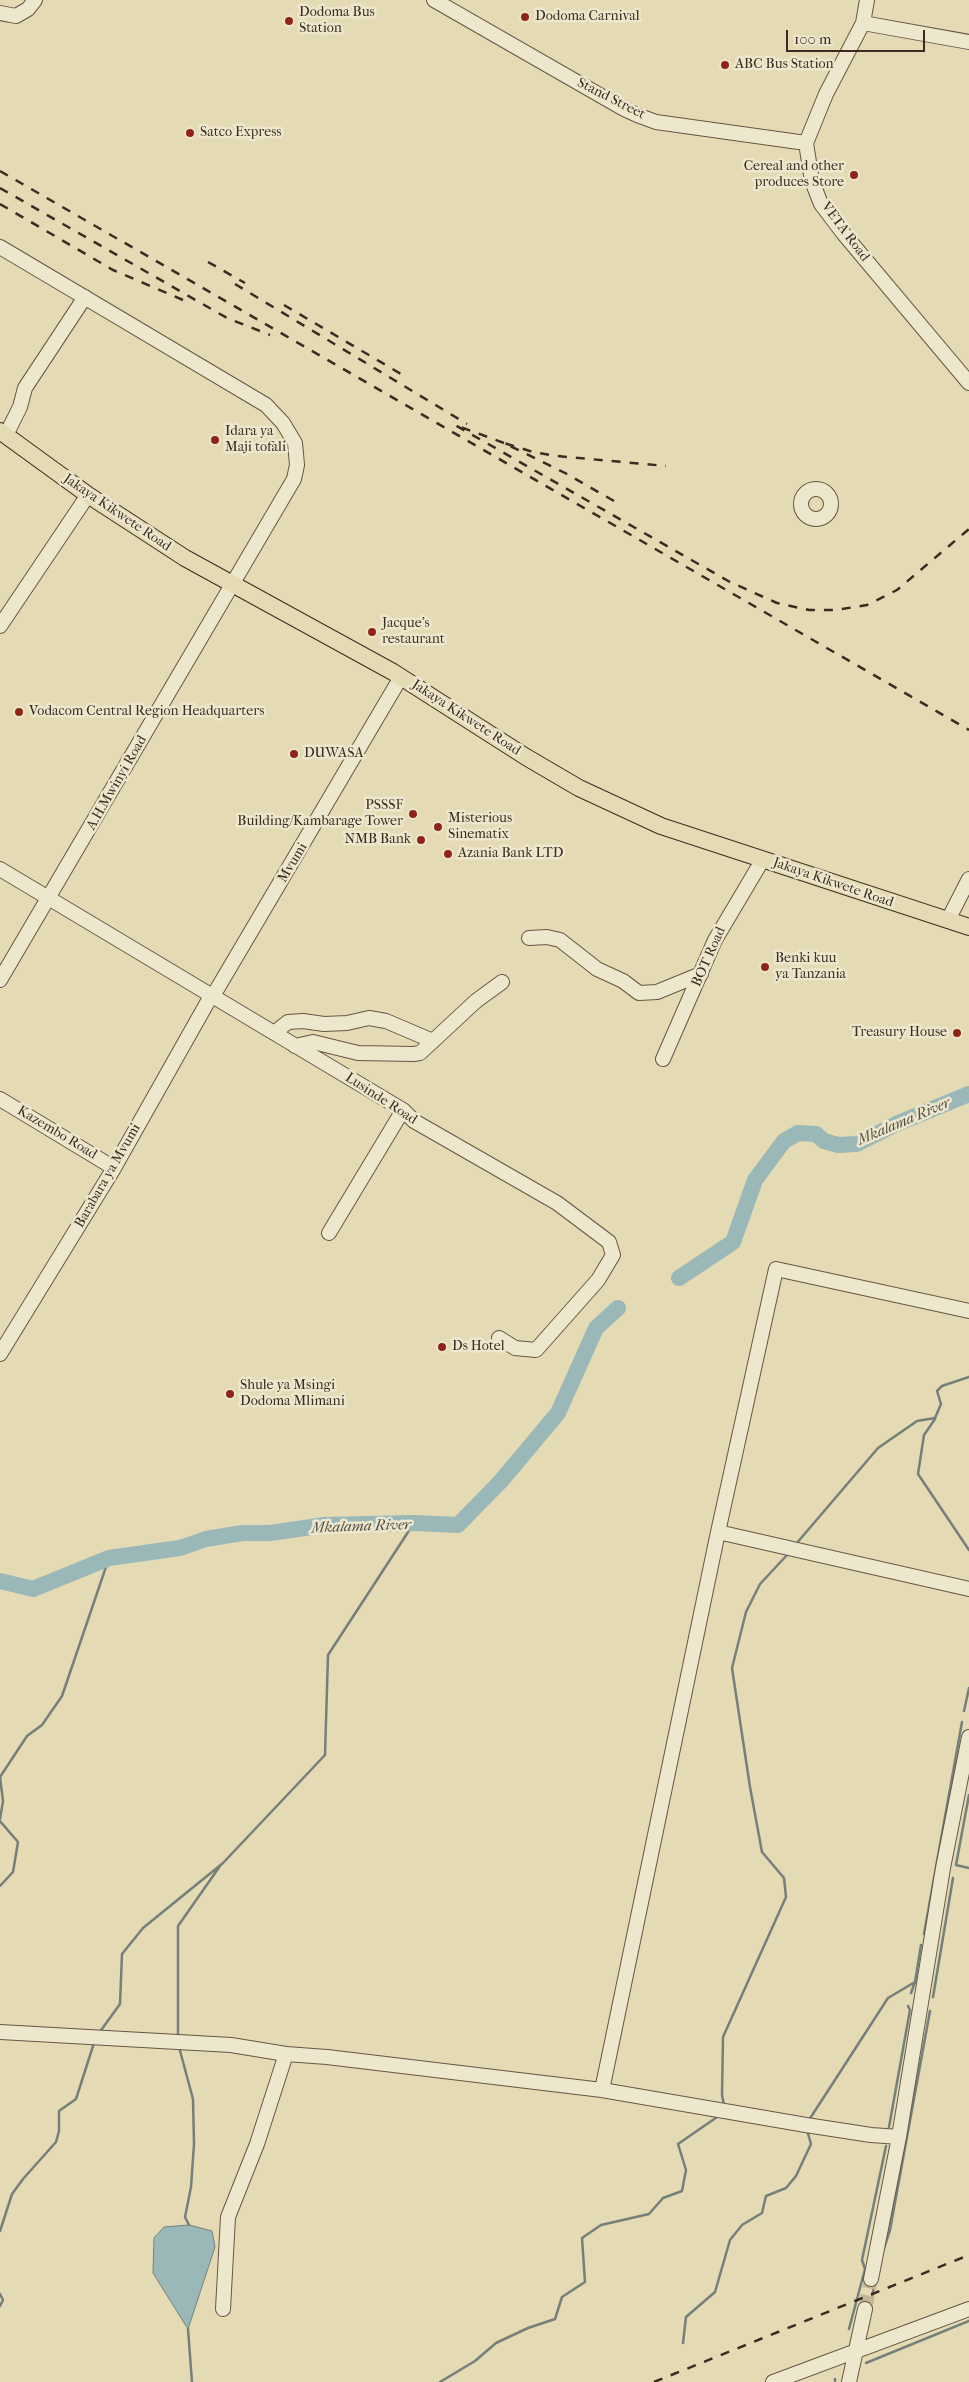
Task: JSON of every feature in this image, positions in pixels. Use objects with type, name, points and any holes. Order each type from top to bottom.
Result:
[{"type":"main road","name":"Jakaya Kikwete Road","points":[[3,433],[88,495],[185,558],[401,677],[526,757],[579,788],[661,826],[969,927]]},
{"type":"street","points":[[0,13],[16,16],[28,9],[35,0]]},
{"type":"street","name":"Stand Street","points":[[434,0],[624,109],[656,122],[806,143]]},
{"type":"street","points":[[806,143],[826,94],[863,23],[867,0]]},
{"type":"street","points":[[863,23],[969,42]]},
{"type":"street","name":"VETA Road","points":[[806,143],[812,181],[821,204],[843,233],[969,383]]},
{"type":"street","name":"A.H.Mwinyi Road","points":[[0,247],[266,405],[283,422],[296,443],[297,465],[294,479],[0,980]]},
{"type":"street","points":[[3,433],[20,407],[25,388],[85,297]]},
{"type":"street","points":[[0,626],[88,495]]},
{"type":"street","name":"Mvumi","points":[[212,996],[401,677]]},
{"type":"street","name":"BOT Road","points":[[662,1059],[701,974],[714,940],[763,859]]},
{"type":"street","name":"Lusinde Road","points":[[0,869],[404,1110],[414,1122],[557,1203],[609,1242],[613,1255],[598,1280],[536,1350],[515,1348],[499,1338]]},
{"type":"street","points":[[948,920],[969,879]]},
{"type":"street","points":[[529,938],[547,937],[560,940],[597,970],[623,981],[639,993],[657,992],[701,974]]},
{"type":"street","points":[[295,1046],[313,1042],[351,1052],[413,1054],[420,1052],[476,1001],[502,982]]},
{"type":"street","name":"Barabara ya Mvumi","points":[[0,1354],[114,1168],[212,996]]},
{"type":"street","points":[[274,1033],[288,1022],[347,1023],[369,1018],[386,1021],[433,1041]]},
{"type":"street","name":"Kazembo Road","points":[[0,1099],[114,1168]]},
{"type":"street","points":[[329,1233],[364,1179],[404,1110]]},
{"type":"street","points":[[602,2090],[718,1532],[776,1269],[969,1311]]},
{"type":"street","points":[[718,1532],[969,1589]]},
{"type":"street","points":[[871,2279],[898,2137],[943,1868],[969,1737]]},
{"type":"street","points":[[0,2032],[231,2045],[286,2054],[327,2056],[602,2090],[871,2136],[898,2137]]},
{"type":"street","points":[[223,2309],[228,2216],[257,2144],[286,2054]]},
{"type":"street","points":[[849,2382],[865,2309]]},
{"type":"street","points":[[773,2382],[969,2309]]},
{"type":"water","points":[[189,2225],[212,2231],[215,2247],[188,2329],[153,2273],[154,2238],[164,2227]]},
{"type":"waterway","name":"Mkalama River","points":[[679,1278],[733,1242],[755,1180],[784,1141],[798,1133],[816,1134],[824,1141],[838,1145],[857,1144],[896,1124],[969,1094]]},
{"type":"waterway","name":"Mkalama River","points":[[0,1581],[33,1589],[109,1558],[180,1548],[206,1539],[242,1533],[270,1533],[325,1525],[414,1523],[458,1525],[501,1481],[558,1413],[596,1328],[618,1308]]},
{"type":"waterway","points":[[796,1544],[878,1448],[917,1421],[935,1418],[941,1404],[937,1391],[942,1386],[969,1377]]},
{"type":"waterway","points":[[935,1419],[924,1435],[918,1474],[969,1550]]},
{"type":"waterway","points":[[99,2033],[120,2004],[122,1954],[143,1928],[223,1863],[325,1755],[328,1655],[414,1523]]},
{"type":"waterway","points":[[724,2105],[722,2095],[723,2037],[786,1897],[784,1878],[762,1852],[732,1668],[746,1612],[760,1584],[788,1554]]},
{"type":"waterway","points":[[0,1819],[3,1801],[0,1777],[27,1736],[42,1725],[62,1696],[109,1558]]},
{"type":"waterway","points":[[964,1711],[969,1688]]},
{"type":"waterway","points":[[924,1934],[962,1722]]},
{"type":"waterway","points":[[969,1795],[956,1865],[969,1868]]},
{"type":"waterway","points":[[0,1821],[18,1842],[13,1872],[0,1886]]},
{"type":"waterway","points":[[178,2037],[178,1926],[220,1866]]},
{"type":"waterway","points":[[933,1997],[953,1878]]},
{"type":"waterway","points":[[911,1993],[915,1982],[921,1945]]},
{"type":"waterway","points":[[809,2120],[888,1998],[915,1982]]},
{"type":"waterway","points":[[889,2127],[910,2010],[908,2006]]},
{"type":"waterway","points":[[884,2248],[890,2230],[930,2011]]},
{"type":"waterway","points":[[0,2231],[12,2194],[56,2142],[59,2131],[59,2111],[76,2099],[94,2043]]},
{"type":"waterway","points":[[179,2047],[193,2099],[194,2144],[191,2187],[185,2217],[189,2225]]},
{"type":"waterway","points":[[440,2382],[475,2361],[496,2343],[528,2328],[555,2319],[562,2297],[585,2282],[582,2238],[601,2225],[649,2214],[663,2198],[682,2191],[686,2170],[678,2144],[720,2115]]},
{"type":"waterway","points":[[683,2343],[686,2317],[715,2292],[730,2240],[742,2225],[762,2213],[766,2196],[786,2188],[796,2176],[811,2144],[807,2130]]},
{"type":"waterway","points":[[849,2329],[865,2269],[862,2260],[886,2146]]},
{"type":"waterway","points":[[870,2306],[875,2282]]},
{"type":"waterway","points":[[0,2294],[3,2300],[0,2306]]},
{"type":"waterway","points":[[866,2363],[969,2321]]},
{"type":"waterway","points":[[188,2329],[192,2382]]},
{"type":"tunnel","points":[[865,2309],[871,2279]]},
{"type":"railway","points":[[0,171],[969,730]]},
{"type":"railway","points":[[0,188],[227,318],[270,335]]},
{"type":"railway","points":[[0,204],[113,270],[183,300]]},
{"type":"railway","points":[[208,262],[245,283]]},
{"type":"railway","points":[[235,284],[467,424]]},
{"type":"railway","points":[[284,305],[401,374]]},
{"type":"railway","points":[[504,443],[455,425],[730,582],[777,603],[809,610],[836,610],[867,605],[897,590],[969,529]]},
{"type":"railway","points":[[614,501],[565,473],[504,443],[533,452],[557,456],[666,466]]},
{"type":"railway","points":[[654,2382],[969,2255]]},
{"type":"place","name":"Dodoma Carnival","points":[[525,17]]},
{"type":"place","name":"Dodoma Bus Station","points":[[289,21]]},
{"type":"place","name":"ABC Bus Station","points":[[725,65]]},
{"type":"place","name":"Satco Express","points":[[190,133]]},
{"type":"place","name":"Cereal and other produces Store","points":[[854,175]]},
{"type":"place","name":"Idara ya Maji tofali","points":[[215,440]]},
{"type":"place","name":"Jacque's restaurant","points":[[372,632]]},
{"type":"place","name":"Vodacom Central Region Headquarters","points":[[19,712]]},
{"type":"place","name":"DUWASA","points":[[294,754]]},
{"type":"place","name":"PSSSF Building/Kambarage Tower","points":[[413,814]]},
{"type":"place","name":"Misterious Sinematix","points":[[438,827]]},
{"type":"place","name":"NMB Bank","points":[[421,840]]},
{"type":"place","name":"Azania Bank LTD","points":[[448,854]]},
{"type":"place","name":"Benki kuu ya Tanzania","points":[[765,967]]},
{"type":"place","name":"Treasury House","points":[[957,1033]]},
{"type":"place","name":"Ds Hotel","points":[[442,1347]]},
{"type":"place","name":"Shule ya Msingi Dodoma Mlimani","points":[[230,1394]]}]
